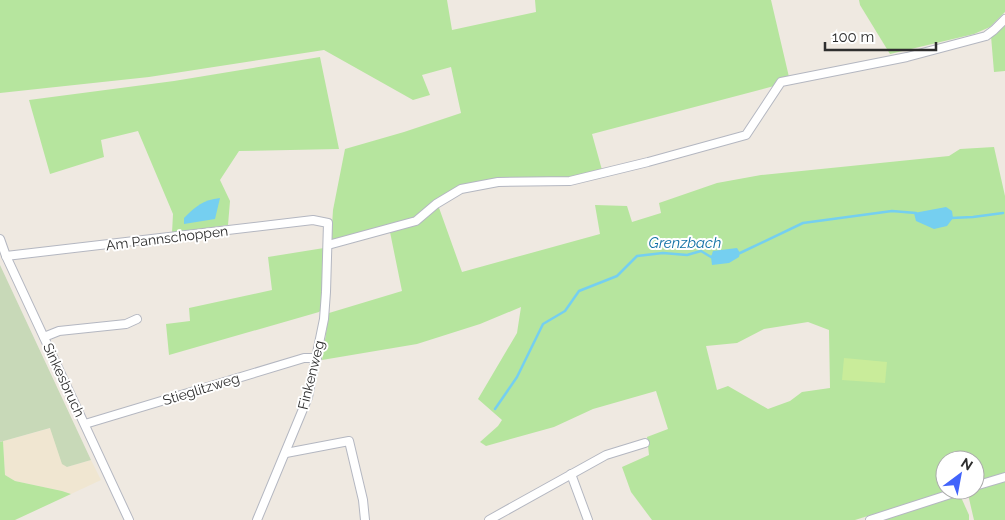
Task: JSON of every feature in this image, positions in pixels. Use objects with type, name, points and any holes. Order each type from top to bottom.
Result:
[{"type":"street","points":[[328,245],[416,221],[436,204],[461,189],[498,182],[570,181],[746,135],[780,82],[907,57],[986,36],[1005,18]]},
{"type":"street","name":"Am Pannschoppen","points":[[6,256],[313,220],[328,223]]},
{"type":"street","name":"Finkenweg","points":[[257,520],[308,397],[324,318],[328,223]]},
{"type":"street","name":"Sinkesbruch","points":[[0,239],[6,256],[129,520]]},
{"type":"street","points":[[44,337],[59,331],[126,324],[137,319]]},
{"type":"street","name":"Stieglitzweg","points":[[85,424],[304,358],[317,358]]},
{"type":"street","points":[[286,452],[349,441],[363,500],[365,520]]},
{"type":"street","points":[[489,520],[606,455],[645,443]]},
{"type":"street","points":[[571,474],[588,520]]},
{"type":"street","points":[[985,483],[1005,477]]},
{"type":"street","points":[[870,520],[935,499]]},
{"type":"shaded area","points":[[51,428],[67,467],[91,460],[101,480],[71,494],[15,481],[5,475],[3,441]]},
{"type":"green space","points":[[0,0],[447,0],[452,30],[536,12],[535,0],[771,0],[789,77],[779,80],[774,86],[592,134],[602,170],[570,178],[498,178],[459,187],[438,205],[462,272],[600,234],[595,205],[627,206],[632,222],[661,213],[659,203],[717,183],[761,175],[949,156],[960,149],[994,147],[1005,196],[1005,520],[974,520],[969,500],[985,500],[985,450],[935,450],[935,495],[855,520],[652,520],[631,492],[622,467],[649,455],[647,437],[668,429],[656,391],[593,409],[554,427],[486,446],[480,442],[502,420],[478,399],[517,333],[521,307],[480,324],[417,344],[322,360],[329,313],[402,291],[390,232],[331,242],[333,210],[345,149],[461,113],[451,67],[422,75],[430,95],[413,100],[324,50],[149,77],[0,93]],"holes":[[[808,322],[829,330],[830,388],[802,392],[790,401],[768,409],[728,386],[717,390],[706,346],[737,343],[764,329]]]},
{"type":"green space","points":[[859,0],[1005,0],[1005,12],[990,27],[974,34],[890,54],[860,5]]},
{"type":"green space","points":[[1005,22],[1005,71],[994,72],[991,36]]},
{"type":"green space","points":[[320,57],[339,149],[239,151],[220,180],[230,201],[228,225],[172,233],[173,214],[138,131],[101,140],[104,157],[50,174],[29,100],[174,81]]},
{"type":"green space","points":[[324,248],[321,310],[319,312],[169,355],[166,324],[190,321],[189,308],[272,290],[268,257]]},
{"type":"green space","points":[[0,265],[91,460],[67,467],[62,464],[50,428],[0,442]]},
{"type":"green space","points":[[844,358],[887,362],[885,383],[842,380]]},
{"type":"green space","points":[[3,441],[5,475],[15,481],[71,494],[15,520],[0,520],[0,442]]},
{"type":"green space","points":[[945,500],[962,500],[969,515],[969,520],[884,520]]},
{"type":"water","points":[[220,198],[215,219],[184,224],[184,218],[196,207],[209,200]]},
{"type":"water","points":[[946,207],[952,211],[953,218],[947,226],[934,229],[916,221],[914,213]]},
{"type":"water","points":[[737,248],[740,253],[739,257],[729,263],[712,265],[711,257],[713,251]]},
{"type":"waterway","name":"Grenzbach","points":[[736,253],[740,253],[803,223],[892,211],[916,213]]},
{"type":"waterway","name":"Grenzbach","points":[[951,218],[1003,213]]},
{"type":"waterway","name":"Grenzbach","points":[[495,409],[517,377],[543,324],[565,311],[579,291],[617,276],[637,256],[663,253],[687,255],[701,251],[711,257],[714,256]]}]
